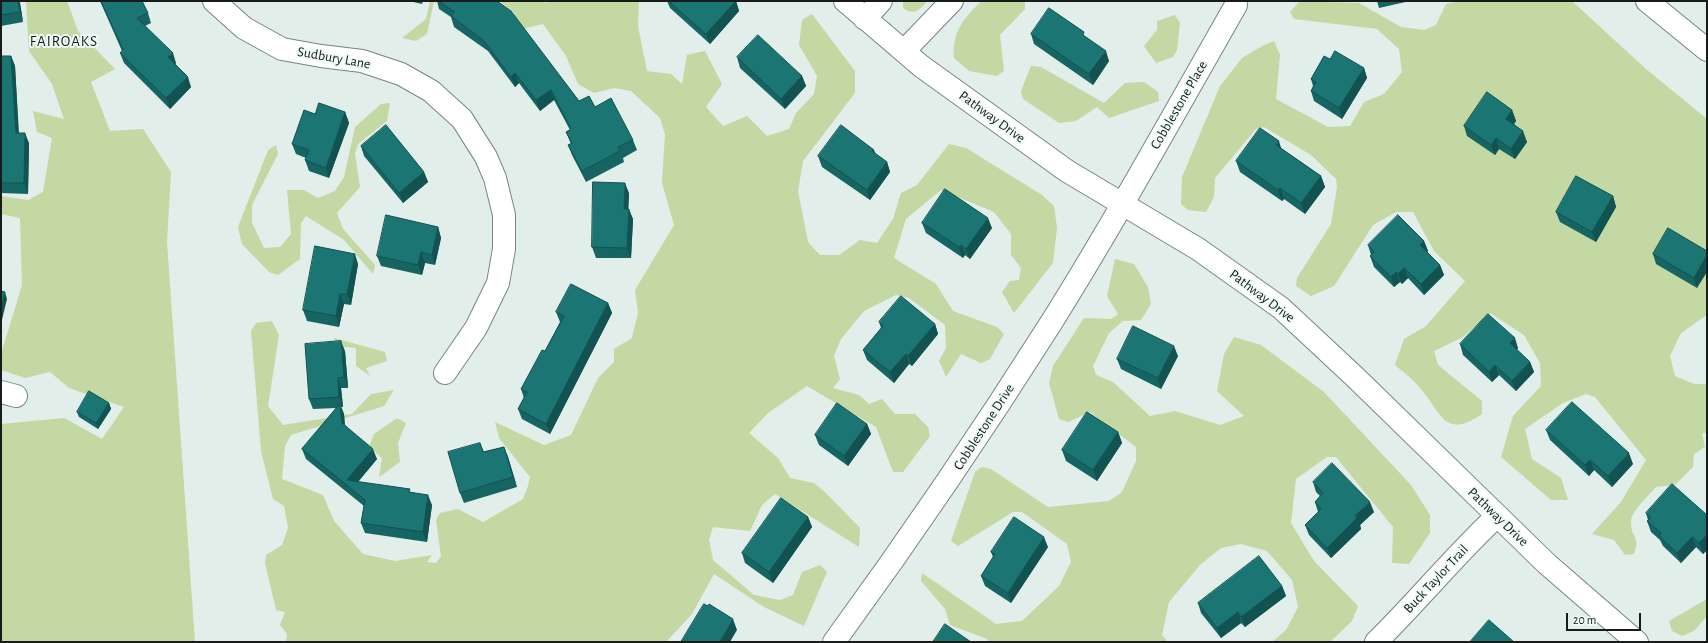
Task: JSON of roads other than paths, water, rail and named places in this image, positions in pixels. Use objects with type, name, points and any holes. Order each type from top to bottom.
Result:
[{"type":"street","name":"Sudbury Lane","points":[[214,1],[244,28],[282,49],[362,61],[401,74],[431,91],[462,119],[486,156],[495,178],[504,214],[504,249],[498,283],[476,328],[445,373]]},
{"type":"street","name":"Pathway Drive","points":[[845,1],[921,66],[1067,171],[1198,249],[1281,308],[1361,383],[1548,564],[1637,642]]},
{"type":"street","points":[[865,19],[882,1]]},
{"type":"street","points":[[904,51],[952,1]]},
{"type":"street","points":[[1647,1],[1707,50]]},
{"type":"street","name":"Cobblestone Place","points":[[1123,204],[1236,5]]},
{"type":"street","name":"Cobblestone Drive","points":[[834,642],[904,545],[988,421],[1052,322],[1123,204]]},
{"type":"street","name":"Buck Taylor Trail","points":[[1376,642],[1400,619],[1477,535],[1497,516]]},
{"type":"district","name":"FAIROAKS","points":[[64,41]]}]
